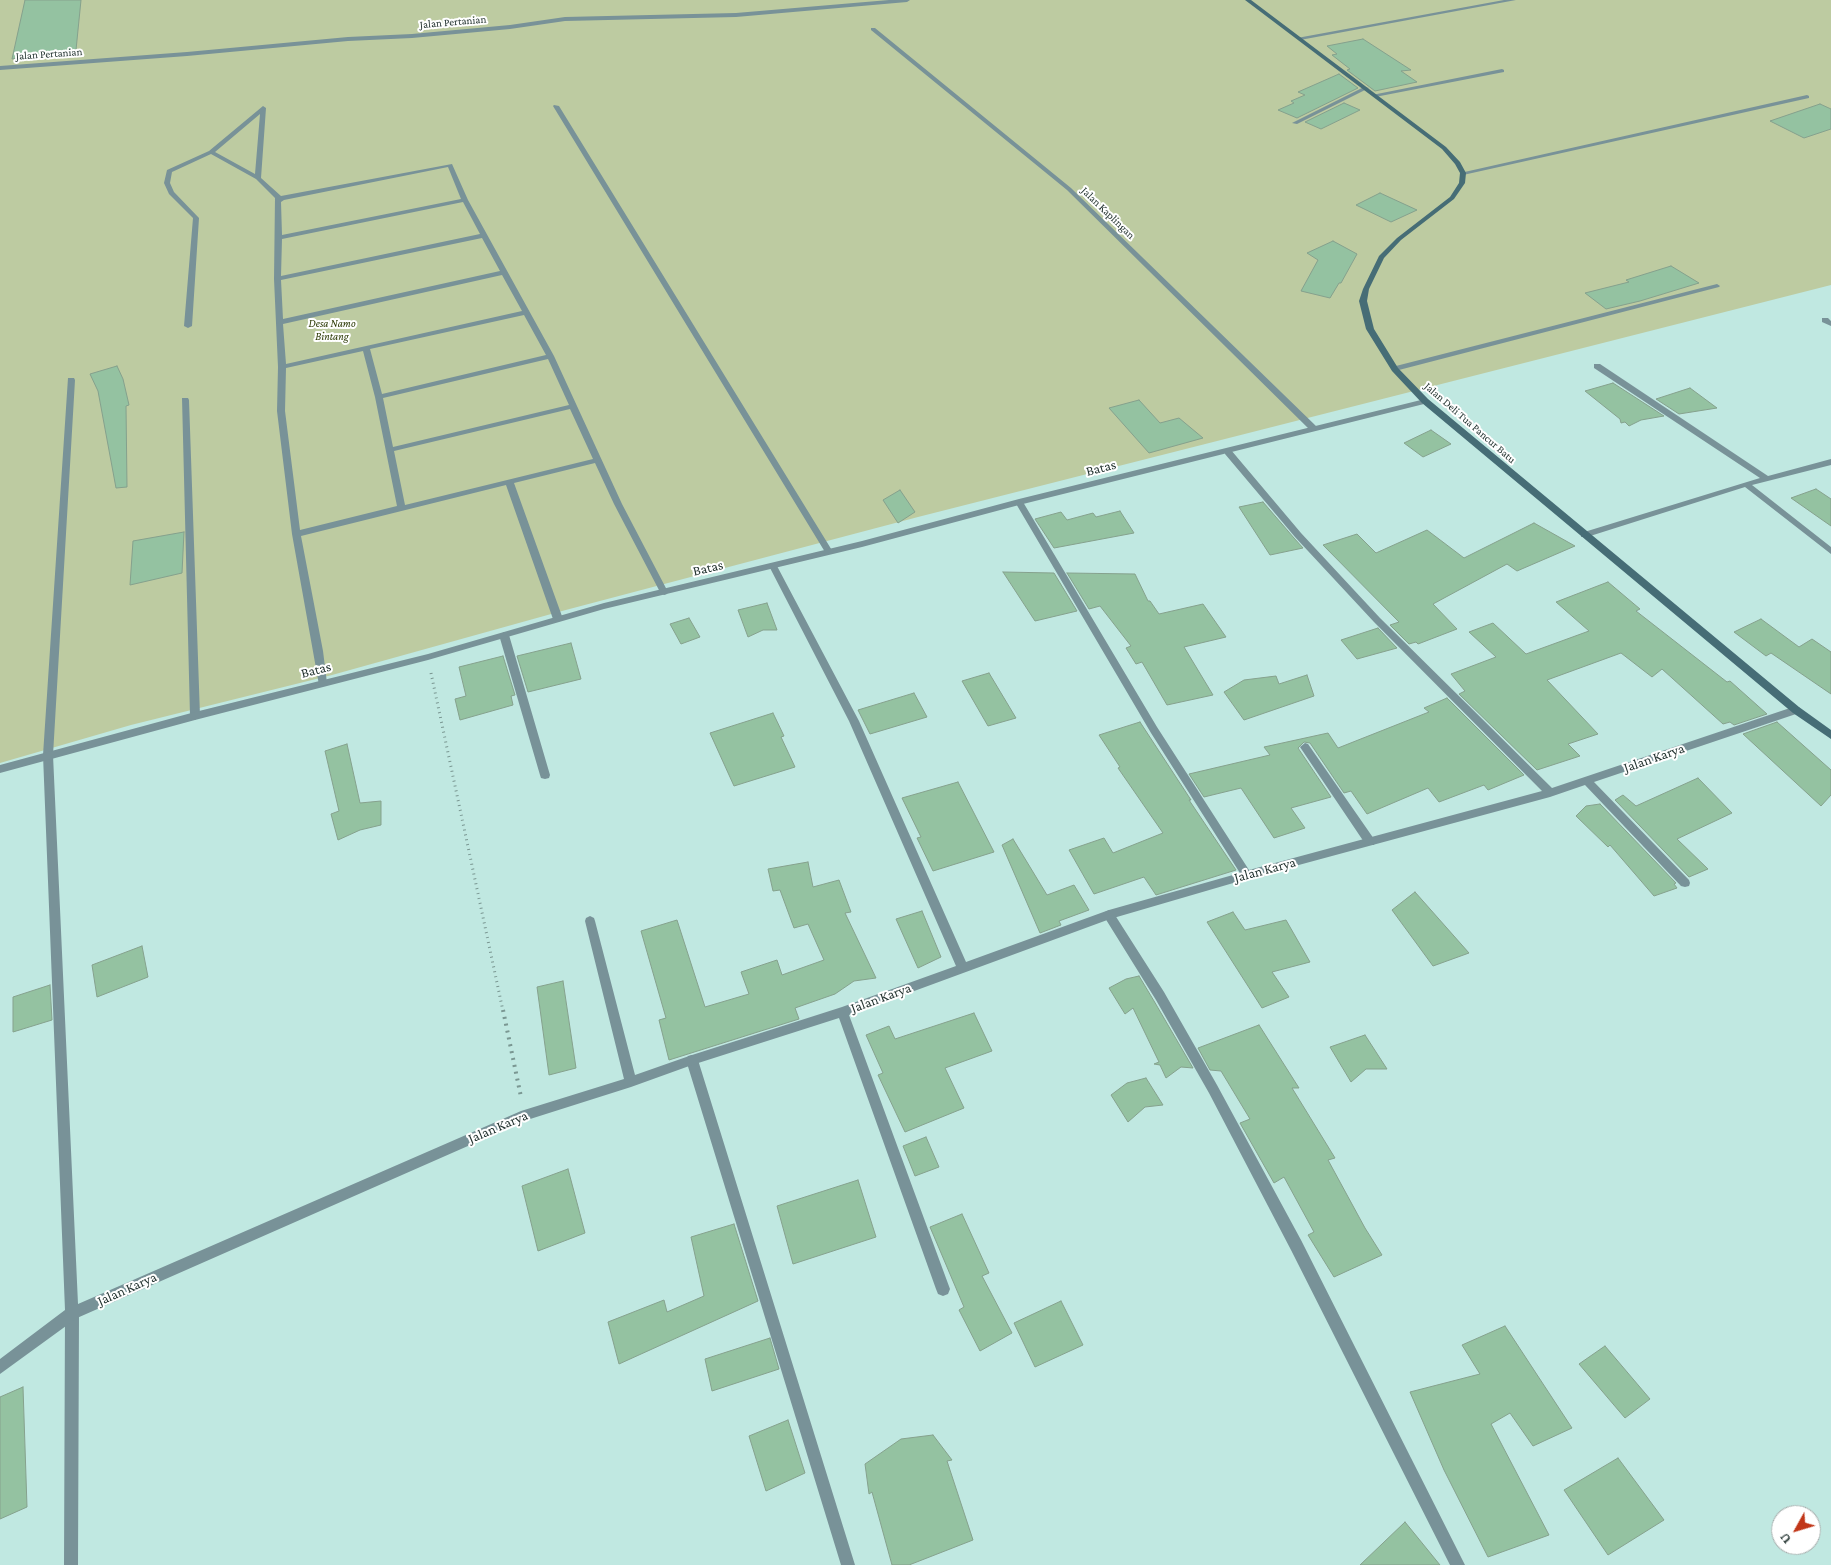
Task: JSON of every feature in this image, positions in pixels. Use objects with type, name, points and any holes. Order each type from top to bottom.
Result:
[{"type":"main road","points":[[1248,0],[1444,148],[1458,163],[1463,173]]},
{"type":"main road","name":"Jalan Deli Tua Pancur Batu","points":[[1463,173],[1462,183],[1452,198],[1399,239],[1381,257],[1366,289],[1363,301],[1370,328],[1395,369],[1425,401],[1796,710],[1831,735]]},
{"type":"street","name":"Jalan Pertanian","points":[[0,68],[187,54],[348,39],[412,36],[510,27],[565,19],[736,15],[907,0]]},
{"type":"street","points":[[1300,38],[1513,0]]},
{"type":"street","name":"Jalan Kaplingan","points":[[873,29],[1069,189],[1313,428]]},
{"type":"street","points":[[1375,95],[1502,71]]},
{"type":"street","points":[[1295,123],[1366,88]]},
{"type":"street","points":[[1463,173],[1807,98]]},
{"type":"street","points":[[556,106],[830,552]]},
{"type":"street","points":[[188,326],[196,218],[171,193],[168,183],[170,171],[211,152],[263,108],[258,178]]},
{"type":"street","points":[[211,152],[258,178],[281,200]]},
{"type":"street","points":[[322,683],[318,651],[296,534],[281,411],[282,367],[278,279],[278,200],[450,165],[465,200],[506,272],[550,356],[618,504],[664,592]]},
{"type":"street","points":[[279,238],[465,200]]},
{"type":"street","points":[[278,279],[485,235]]},
{"type":"street","points":[[280,322],[506,272]]},
{"type":"street","points":[[1395,369],[1717,286]]},
{"type":"street","points":[[282,367],[527,312]]},
{"type":"street","points":[[366,347],[379,397],[402,509]]},
{"type":"street","points":[[379,397],[550,356]]},
{"type":"street","points":[[1597,366],[1766,478]]},
{"type":"street","points":[[70,380],[48,755],[72,1314],[71,1565]]},
{"type":"street","points":[[185,400],[196,716]]},
{"type":"street","name":"Batas","points":[[0,769],[322,683],[428,657],[558,619],[1425,401]]},
{"type":"street","points":[[390,450],[573,406]]},
{"type":"street","points":[[1228,452],[1298,535],[1377,620],[1550,794]]},
{"type":"street","points":[[296,534],[598,460]]},
{"type":"street","points":[[1584,534],[1766,478],[1831,462]]},
{"type":"street","points":[[509,482],[558,619]]},
{"type":"street","points":[[1746,484],[1831,551]]},
{"type":"street","points":[[1018,502],[1154,730],[1247,875]]},
{"type":"street","points":[[773,566],[854,721],[963,968]]},
{"type":"street","points":[[504,635],[545,775]]},
{"type":"street","name":"Jalan Karya","points":[[0,1367],[72,1314],[525,1115],[842,1012],[1109,915],[1247,875],[1550,794],[1796,710]]},
{"type":"street","points":[[1305,747],[1370,842]]},
{"type":"street","points":[[1587,781],[1685,883]]},
{"type":"street","points":[[1109,915],[1160,996],[1213,1089],[1296,1245],[1458,1565]]},
{"type":"street","points":[[590,921],[631,1082]]},
{"type":"street","points":[[842,1012],[943,1289]]},
{"type":"street","points":[[692,1060],[848,1565]]},
{"type":"path","points":[[428,657],[525,1115]]},
{"type":"green space","name":"Desa Namo Bintang","points":[[0,0],[1831,0],[1831,285],[918,517],[562,611],[332,675],[131,725],[0,763]]},
{"type":"building","points":[[25,0],[81,0],[76,50],[12,59]]},
{"type":"building","points":[[1363,39],[1411,70],[1401,71],[1417,82],[1375,91],[1347,70],[1350,69],[1332,55],[1337,54],[1327,46]]},
{"type":"building","points":[[1339,74],[1358,88],[1297,118],[1278,110],[1294,103],[1291,101],[1305,95],[1298,92]]},
{"type":"building","points":[[1344,103],[1360,110],[1321,129],[1305,122]]},
{"type":"building","points":[[1820,104],[1831,109],[1831,129],[1804,138],[1770,121]]},
{"type":"building","points":[[1380,193],[1417,210],[1391,222],[1356,205]]},
{"type":"building","points":[[1333,241],[1357,254],[1341,283],[1339,283],[1330,298],[1301,291],[1318,260],[1307,253]]},
{"type":"building","points":[[1671,266],[1699,283],[1606,309],[1585,293],[1629,282],[1626,280]]},
{"type":"building","points":[[117,366],[123,379],[129,405],[126,406],[127,487],[116,488],[98,391],[90,374]]},
{"type":"building","points":[[1613,383],[1664,416],[1641,420],[1629,426],[1625,422],[1621,423],[1620,419],[1585,391]]},
{"type":"building","points":[[1690,388],[1717,408],[1679,414],[1656,399]]},
{"type":"building","points":[[1139,400],[1160,423],[1179,418],[1203,438],[1149,453],[1109,408]]},
{"type":"building","points":[[1431,430],[1451,444],[1423,457],[1404,443]]},
{"type":"building","points":[[1816,489],[1831,499],[1831,526],[1791,498]]},
{"type":"building","points":[[900,490],[915,512],[898,523],[883,500]]},
{"type":"building","points":[[1263,502],[1303,548],[1270,555],[1239,507]]},
{"type":"building","points":[[1120,511],[1134,533],[1054,548],[1035,519],[1061,512],[1067,520],[1093,513],[1096,517]]},
{"type":"building","points":[[1534,523],[1575,546],[1517,571],[1507,564],[1433,604],[1457,629],[1418,644],[1416,642],[1409,644],[1390,625],[1399,622],[1323,545],[1357,534],[1376,553],[1427,530],[1464,558]]},
{"type":"building","points":[[184,532],[182,573],[130,585],[133,541]]},
{"type":"building","points":[[1003,572],[1054,573],[1077,611],[1035,621]]},
{"type":"building","points":[[1067,573],[1135,574],[1148,601],[1150,601],[1159,614],[1203,604],[1226,637],[1184,647],[1213,695],[1167,705],[1142,662],[1136,664],[1126,648],[1131,646],[1100,606],[1089,609]]},
{"type":"building","points":[[1608,582],[1640,609],[1636,611],[1727,682],[1730,681],[1767,714],[1734,725],[1730,722],[1723,724],[1662,669],[1652,677],[1621,653],[1547,680],[1598,734],[1568,744],[1580,756],[1537,770],[1459,694],[1465,691],[1451,674],[1496,657],[1469,632],[1493,623],[1526,654],[1589,631],[1556,602]]},
{"type":"building","points":[[767,603],[777,630],[763,630],[748,637],[738,610]]},
{"type":"building","points":[[689,618],[700,637],[681,644],[670,624]]},
{"type":"building","points":[[1761,619],[1799,647],[1812,639],[1831,652],[1831,694],[1771,653],[1766,656],[1734,632]]},
{"type":"building","points":[[1378,628],[1397,648],[1357,659],[1341,640]]},
{"type":"building","points":[[571,643],[581,679],[528,692],[517,656]]},
{"type":"building","points":[[503,656],[515,695],[511,696],[513,705],[460,720],[455,699],[466,696],[459,667]]},
{"type":"building","points":[[989,673],[1016,718],[988,726],[962,681]]},
{"type":"building","points":[[1307,675],[1314,696],[1244,720],[1224,692],[1244,680],[1276,676],[1279,684]]},
{"type":"building","points":[[914,693],[927,717],[870,734],[858,710]]},
{"type":"building","points":[[1447,698],[1524,775],[1488,790],[1484,785],[1439,802],[1428,788],[1367,814],[1351,791],[1344,793],[1310,743],[1304,742],[1298,748],[1331,797],[1291,808],[1305,828],[1274,838],[1241,788],[1204,797],[1189,774],[1270,755],[1264,747],[1328,733],[1338,748],[1429,712],[1424,708]]},
{"type":"building","points":[[773,713],[784,736],[781,737],[795,767],[734,786],[710,733]]},
{"type":"building","points":[[1140,722],[1236,870],[1156,895],[1144,877],[1094,894],[1069,850],[1104,838],[1113,853],[1163,833],[1118,768],[1120,767],[1099,735]]},
{"type":"building","points":[[1777,722],[1831,770],[1831,795],[1821,806],[1743,734]]},
{"type":"building","points":[[347,744],[360,803],[381,801],[381,825],[360,830],[338,840],[331,814],[339,811],[325,751]]},
{"type":"building","points":[[1698,778],[1732,813],[1677,839],[1708,869],[1689,877],[1615,800],[1623,795],[1636,806]]},
{"type":"building","points":[[958,782],[994,852],[933,871],[917,838],[921,837],[902,798]]},
{"type":"building","points":[[1600,804],[1676,883],[1674,884],[1677,888],[1654,896],[1610,845],[1608,847],[1576,816],[1586,806]]},
{"type":"building","points":[[1013,839],[1047,895],[1074,885],[1089,910],[1059,921],[1061,925],[1040,933],[1002,845]]},
{"type":"building","points":[[808,862],[813,887],[839,880],[851,912],[845,913],[876,978],[854,981],[835,994],[795,1008],[799,1019],[669,1060],[659,1020],[666,1018],[641,931],[677,920],[705,1007],[749,994],[741,972],[777,960],[782,975],[824,960],[808,924],[794,928],[780,890],[773,891],[768,869]]},
{"type":"building","points":[[1415,892],[1469,953],[1433,966],[1392,910]]},
{"type":"building","points":[[922,911],[941,957],[918,968],[896,919]]},
{"type":"building","points":[[1233,912],[1245,930],[1286,920],[1310,962],[1272,972],[1289,997],[1262,1008],[1207,922]]},
{"type":"building","points":[[142,946],[148,977],[97,997],[92,965]]},
{"type":"building","points":[[1139,976],[1193,1068],[1181,1067],[1166,1078],[1160,1065],[1154,1064],[1159,1062],[1133,1008],[1125,1014],[1109,988],[1126,979]]},
{"type":"building","points":[[563,981],[576,1068],[549,1075],[537,987]]},
{"type":"building","points":[[50,985],[52,1020],[13,1032],[13,997]]},
{"type":"building","points":[[974,1013],[992,1051],[945,1068],[964,1108],[905,1132],[878,1075],[883,1073],[866,1035],[889,1026],[895,1039]]},
{"type":"building","points":[[1259,1025],[1299,1088],[1292,1088],[1335,1158],[1328,1160],[1382,1255],[1334,1277],[1308,1235],[1314,1232],[1284,1177],[1274,1183],[1240,1123],[1250,1119],[1221,1071],[1210,1070],[1198,1048]]},
{"type":"building","points":[[1365,1035],[1387,1069],[1366,1069],[1351,1082],[1330,1047]]},
{"type":"building","points":[[1146,1078],[1163,1105],[1145,1107],[1128,1122],[1111,1095],[1127,1083]]},
{"type":"building","points":[[926,1137],[939,1167],[915,1176],[903,1146]]},
{"type":"building","points":[[568,1169],[585,1233],[538,1251],[522,1186]]},
{"type":"building","points":[[858,1180],[876,1237],[793,1264],[777,1206]]},
{"type":"building","points":[[962,1214],[989,1273],[982,1276],[1012,1333],[980,1351],[959,1310],[964,1307],[930,1227]]},
{"type":"building","points":[[734,1224],[758,1301],[619,1364],[608,1322],[664,1300],[667,1312],[704,1296],[691,1237]]},
{"type":"building","points":[[1061,1301],[1083,1345],[1035,1367],[1014,1323]]},
{"type":"building","points":[[1505,1326],[1572,1428],[1533,1446],[1510,1413],[1491,1424],[1549,1535],[1488,1557],[1444,1470],[1410,1392],[1480,1374],[1462,1345]]},
{"type":"building","points":[[770,1338],[779,1369],[712,1391],[705,1359]]},
{"type":"building","points":[[1605,1346],[1650,1399],[1625,1418],[1579,1364]]},
{"type":"building","points":[[23,1387],[27,1507],[0,1519],[0,1397]]},
{"type":"building","points":[[788,1420],[805,1473],[766,1491],[749,1436]]},
{"type":"building","points":[[933,1435],[952,1460],[947,1461],[973,1540],[909,1565],[892,1565],[872,1492],[869,1494],[865,1464],[901,1439]]},
{"type":"building","points":[[1618,1458],[1664,1520],[1608,1555],[1564,1490]]},
{"type":"building","points":[[1405,1522],[1440,1565],[1360,1565]]}]
